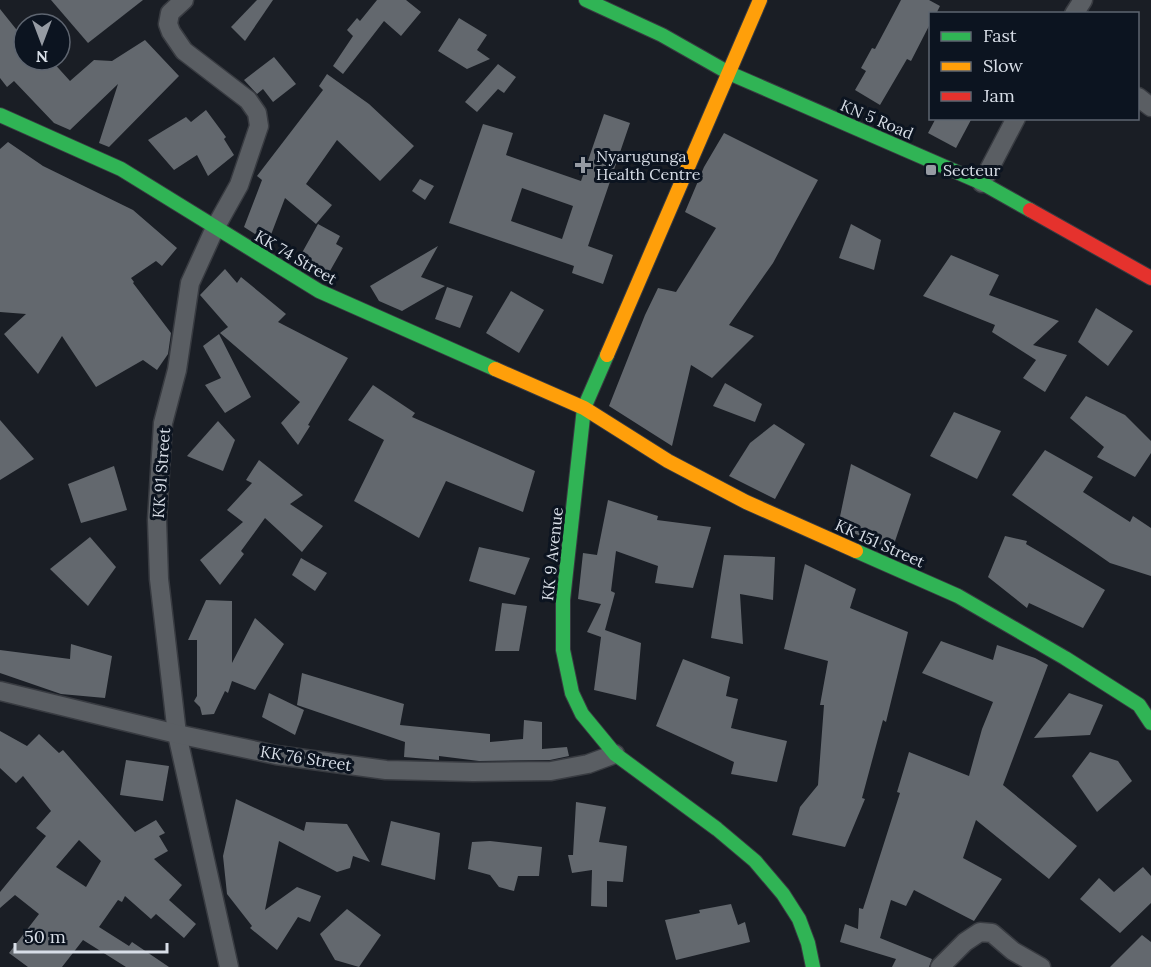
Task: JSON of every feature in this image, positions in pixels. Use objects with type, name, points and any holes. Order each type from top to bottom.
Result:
[{"type":"main road","name":"KN 5 Road","points":[[586,0],[662,35],[729,73],[982,183],[1151,278]]},
{"type":"main road","name":"KK 9 Avenue","points":[[760,0],[584,408],[563,600],[563,650],[572,693],[582,714],[615,754],[717,829],[755,861],[783,894],[799,919],[808,943],[813,967]]},
{"type":"main road","name":"KK 74 Street","points":[[0,116],[121,169],[319,291],[584,408]]},
{"type":"main road","name":"KK 151 Street","points":[[584,408],[668,461],[746,502],[958,596],[1065,658],[1139,705],[1151,723]]},
{"type":"street","name":"KK 91 Street","points":[[184,0],[170,13],[168,24],[171,32],[184,51],[248,100],[257,113],[259,126],[239,185],[215,228],[190,283],[177,370],[163,423],[159,466],[159,579],[177,734],[229,967]]},
{"type":"street","points":[[982,183],[1015,120]]},
{"type":"street","name":"KK 76 Street","points":[[0,691],[177,734],[276,754],[386,770],[550,771],[588,764],[615,754]]},
{"type":"street","points":[[940,967],[965,942],[980,932],[992,933],[1014,951],[1041,967]]},
{"type":"building","points":[[51,0],[143,0],[88,43],[72,24],[72,12],[61,12]]},
{"type":"building","points":[[257,0],[273,0],[245,41],[231,27]]},
{"type":"building","points":[[377,0],[406,0],[421,12],[401,36],[384,21],[343,74],[333,66],[353,36],[347,30],[357,18],[360,21]]},
{"type":"building","points":[[901,0],[929,0],[940,6],[937,12],[929,12],[929,26],[911,61],[907,59],[880,105],[855,90],[866,71],[861,68],[872,48],[875,49]]},
{"type":"building","points":[[0,9],[12,24],[12,72],[62,72],[70,81],[94,60],[112,61],[145,40],[179,76],[109,147],[99,143],[118,84],[70,130],[54,123],[14,81],[7,87],[0,78]]},
{"type":"building","points":[[459,18],[487,35],[477,50],[490,59],[467,69],[438,51]]},
{"type":"building","points":[[274,57],[296,84],[273,102],[263,89],[257,94],[244,80]]},
{"type":"building","points":[[498,64],[516,77],[504,93],[498,89],[477,112],[465,102]]},
{"type":"building","points":[[327,74],[369,104],[414,146],[380,181],[337,140],[306,184],[332,205],[316,224],[285,198],[269,240],[244,227],[262,180],[257,176],[323,90],[319,86]]},
{"type":"building","points":[[206,110],[226,137],[224,139],[234,155],[208,176],[197,155],[174,170],[148,140],[186,117],[191,122]]},
{"type":"building","points":[[604,114],[630,123],[588,246],[613,255],[603,284],[572,273],[574,266],[449,223],[483,124],[513,133],[506,155],[581,181]],"holes":[[[522,188],[573,206],[562,239],[511,221]]]},
{"type":"building","points":[[935,120],[971,120],[956,148],[928,133]]},
{"type":"building","points":[[724,133],[818,180],[773,263],[729,325],[754,336],[712,378],[691,365],[672,446],[609,406],[658,288],[676,292],[716,228],[685,212],[704,167]]},
{"type":"building","points":[[8,142],[43,166],[133,210],[177,248],[162,266],[156,261],[131,278],[171,333],[168,354],[157,370],[143,360],[96,387],[62,336],[38,374],[4,334],[26,314],[0,312],[0,149]]},
{"type":"building","points":[[420,179],[434,186],[425,200],[412,191]]},
{"type":"building","points":[[318,224],[340,236],[336,244],[343,248],[326,278],[298,260]]},
{"type":"building","points":[[851,224],[881,240],[874,270],[839,258]]},
{"type":"building","points":[[438,246],[421,277],[445,286],[402,311],[379,301],[370,286]]},
{"type":"building","points":[[951,255],[999,275],[989,295],[1059,321],[1033,345],[1067,355],[1045,392],[1023,378],[1036,360],[992,332],[995,325],[923,296]]},
{"type":"building","points":[[225,269],[237,283],[241,277],[286,314],[278,322],[348,358],[298,445],[281,423],[300,402],[220,333],[228,327],[200,295]]},
{"type":"building","points":[[447,287],[473,296],[460,328],[435,319]]},
{"type":"building","points":[[511,291],[544,310],[519,353],[486,333]]},
{"type":"building","points":[[1096,308],[1133,331],[1108,366],[1078,342]]},
{"type":"building","points":[[219,334],[251,397],[225,413],[205,385],[221,378],[203,346]]},
{"type":"building","points":[[725,383],[762,404],[755,422],[713,406]]},
{"type":"building","points":[[373,385],[415,413],[412,417],[535,471],[523,512],[446,481],[419,538],[354,501],[384,440],[348,420]]},
{"type":"building","points":[[1086,396],[1125,415],[1151,441],[1151,453],[1135,477],[1097,457],[1104,447],[1070,418]]},
{"type":"building","points":[[954,412],[1001,431],[977,479],[930,456]]},
{"type":"building","points":[[0,420],[34,459],[0,480]]},
{"type":"building","points":[[218,421],[235,440],[223,471],[187,456]]},
{"type":"building","points":[[774,424],[805,444],[775,499],[729,476],[750,443]]},
{"type":"building","points":[[1045,450],[1093,477],[1083,492],[1130,522],[1133,516],[1151,528],[1151,576],[1110,563],[1012,495]]},
{"type":"building","points":[[259,460],[303,495],[290,504],[323,526],[302,552],[265,518],[241,551],[244,554],[220,585],[200,560],[243,522],[227,510],[252,483],[246,480]]},
{"type":"building","points":[[851,464],[911,494],[892,550],[838,526]]},
{"type":"building","points":[[114,466],[127,510],[81,523],[68,484]]},
{"type":"building","points":[[608,500],[658,516],[657,520],[711,527],[693,588],[655,583],[658,566],[616,551],[611,591],[615,593],[605,630],[641,643],[636,700],[594,690],[601,637],[587,632],[601,604],[578,599],[583,553],[597,555]]},
{"type":"building","points":[[1005,536],[1027,541],[1026,544],[1105,590],[1083,628],[1029,603],[1027,608],[988,577]]},
{"type":"building","points":[[90,537],[116,567],[88,606],[50,569]]},
{"type":"building","points":[[479,547],[530,558],[515,595],[469,581]]},
{"type":"building","points":[[724,555],[775,557],[773,600],[740,594],[743,644],[711,638]]},
{"type":"building","points":[[301,558],[327,573],[315,591],[292,575]]},
{"type":"building","points":[[805,564],[856,589],[850,608],[908,632],[886,722],[883,720],[862,798],[865,799],[845,847],[792,835],[800,807],[818,785],[824,705],[820,705],[828,661],[784,649]]},
{"type":"building","points":[[206,600],[232,601],[232,663],[255,618],[284,644],[255,690],[232,681],[228,693],[225,691],[214,714],[202,715],[200,707],[194,701],[197,696],[197,640],[188,640]]},
{"type":"building","points":[[502,603],[527,606],[519,651],[495,651]]},
{"type":"building","points":[[941,641],[993,660],[997,645],[1048,665],[1003,785],[1077,846],[1049,879],[976,820],[963,858],[1002,879],[974,921],[914,890],[906,906],[891,900],[880,938],[932,959],[929,967],[892,967],[896,959],[840,942],[845,924],[858,929],[859,908],[863,909],[900,793],[897,792],[909,752],[969,776],[982,729],[993,702],[922,673]]},
{"type":"building","points":[[71,644],[112,656],[105,698],[61,694],[0,673],[0,650],[70,659]]},
{"type":"building","points":[[683,659],[730,677],[726,696],[738,699],[731,728],[787,741],[777,782],[731,774],[734,762],[656,726]]},
{"type":"building","points":[[302,673],[404,704],[400,725],[490,734],[490,742],[523,739],[524,720],[542,722],[542,749],[567,747],[569,756],[550,760],[479,761],[439,756],[439,760],[404,757],[405,742],[297,705]]},
{"type":"building","points":[[269,693],[304,710],[295,735],[262,717]]},
{"type":"building","points":[[1069,693],[1103,705],[1090,735],[1034,738]]},
{"type":"building","points":[[0,731],[27,746],[39,734],[59,753],[63,750],[135,832],[156,820],[165,833],[159,836],[168,851],[154,859],[182,885],[169,900],[196,924],[184,938],[156,914],[151,919],[125,896],[122,902],[118,900],[99,927],[129,946],[132,942],[169,967],[126,967],[83,940],[62,967],[28,967],[9,953],[39,914],[15,895],[0,908],[0,892],[46,836],[36,828],[51,811],[23,776],[16,783],[0,768]],"holes":[[[79,840],[101,861],[86,887],[56,867]]]},
{"type":"building","points":[[1090,752],[1118,761],[1132,781],[1097,812],[1072,776]]},
{"type":"building","points":[[126,760],[169,766],[163,801],[120,795]]},
{"type":"building","points":[[236,799],[304,831],[306,822],[347,824],[370,862],[353,856],[350,868],[337,872],[279,841],[265,910],[297,887],[321,896],[310,922],[298,917],[277,950],[250,928],[252,926],[227,894],[223,856]]},
{"type":"building","points":[[576,802],[606,807],[599,842],[627,846],[623,882],[607,881],[607,907],[591,906],[592,870],[572,873],[568,855],[573,855]]},
{"type":"building","points":[[391,821],[440,833],[435,880],[381,865]]},
{"type":"building","points":[[490,841],[542,847],[539,876],[518,876],[514,891],[499,887],[490,875],[468,869],[472,842]]},
{"type":"building","points":[[1143,867],[1151,876],[1151,903],[1120,933],[1080,899],[1099,878],[1114,892]]},
{"type":"building","points":[[731,904],[738,925],[745,922],[750,942],[676,960],[665,920]]},
{"type":"building","points":[[347,909],[381,935],[359,967],[335,960],[320,934]]},
{"type":"building","points":[[1142,935],[1151,942],[1151,967],[1110,967]]},
{"type":"traffic: fast","points":[[586,0],[662,35],[729,73],[982,183],[1030,210]]},
{"type":"traffic: fast","points":[[0,115],[121,169],[319,291],[495,369]]},
{"type":"traffic: fast","points":[[607,355],[584,408],[563,600],[563,650],[572,693],[582,714],[615,754],[717,829],[755,861],[783,894],[799,919],[808,943],[813,967]]},
{"type":"traffic: fast","points":[[856,551],[958,596],[1065,658],[1139,705],[1151,723]]},
{"type":"traffic: slow","points":[[607,355],[760,0]]},
{"type":"traffic: slow","points":[[495,369],[584,408],[668,461],[746,502],[856,551]]},
{"type":"traffic: jam","points":[[1030,210],[1151,278]]},
{"type":"place","name":"Nyarugunga Health Centre","points":[[583,165]]},
{"type":"place","name":"Secteur","points":[[931,170]]}]
